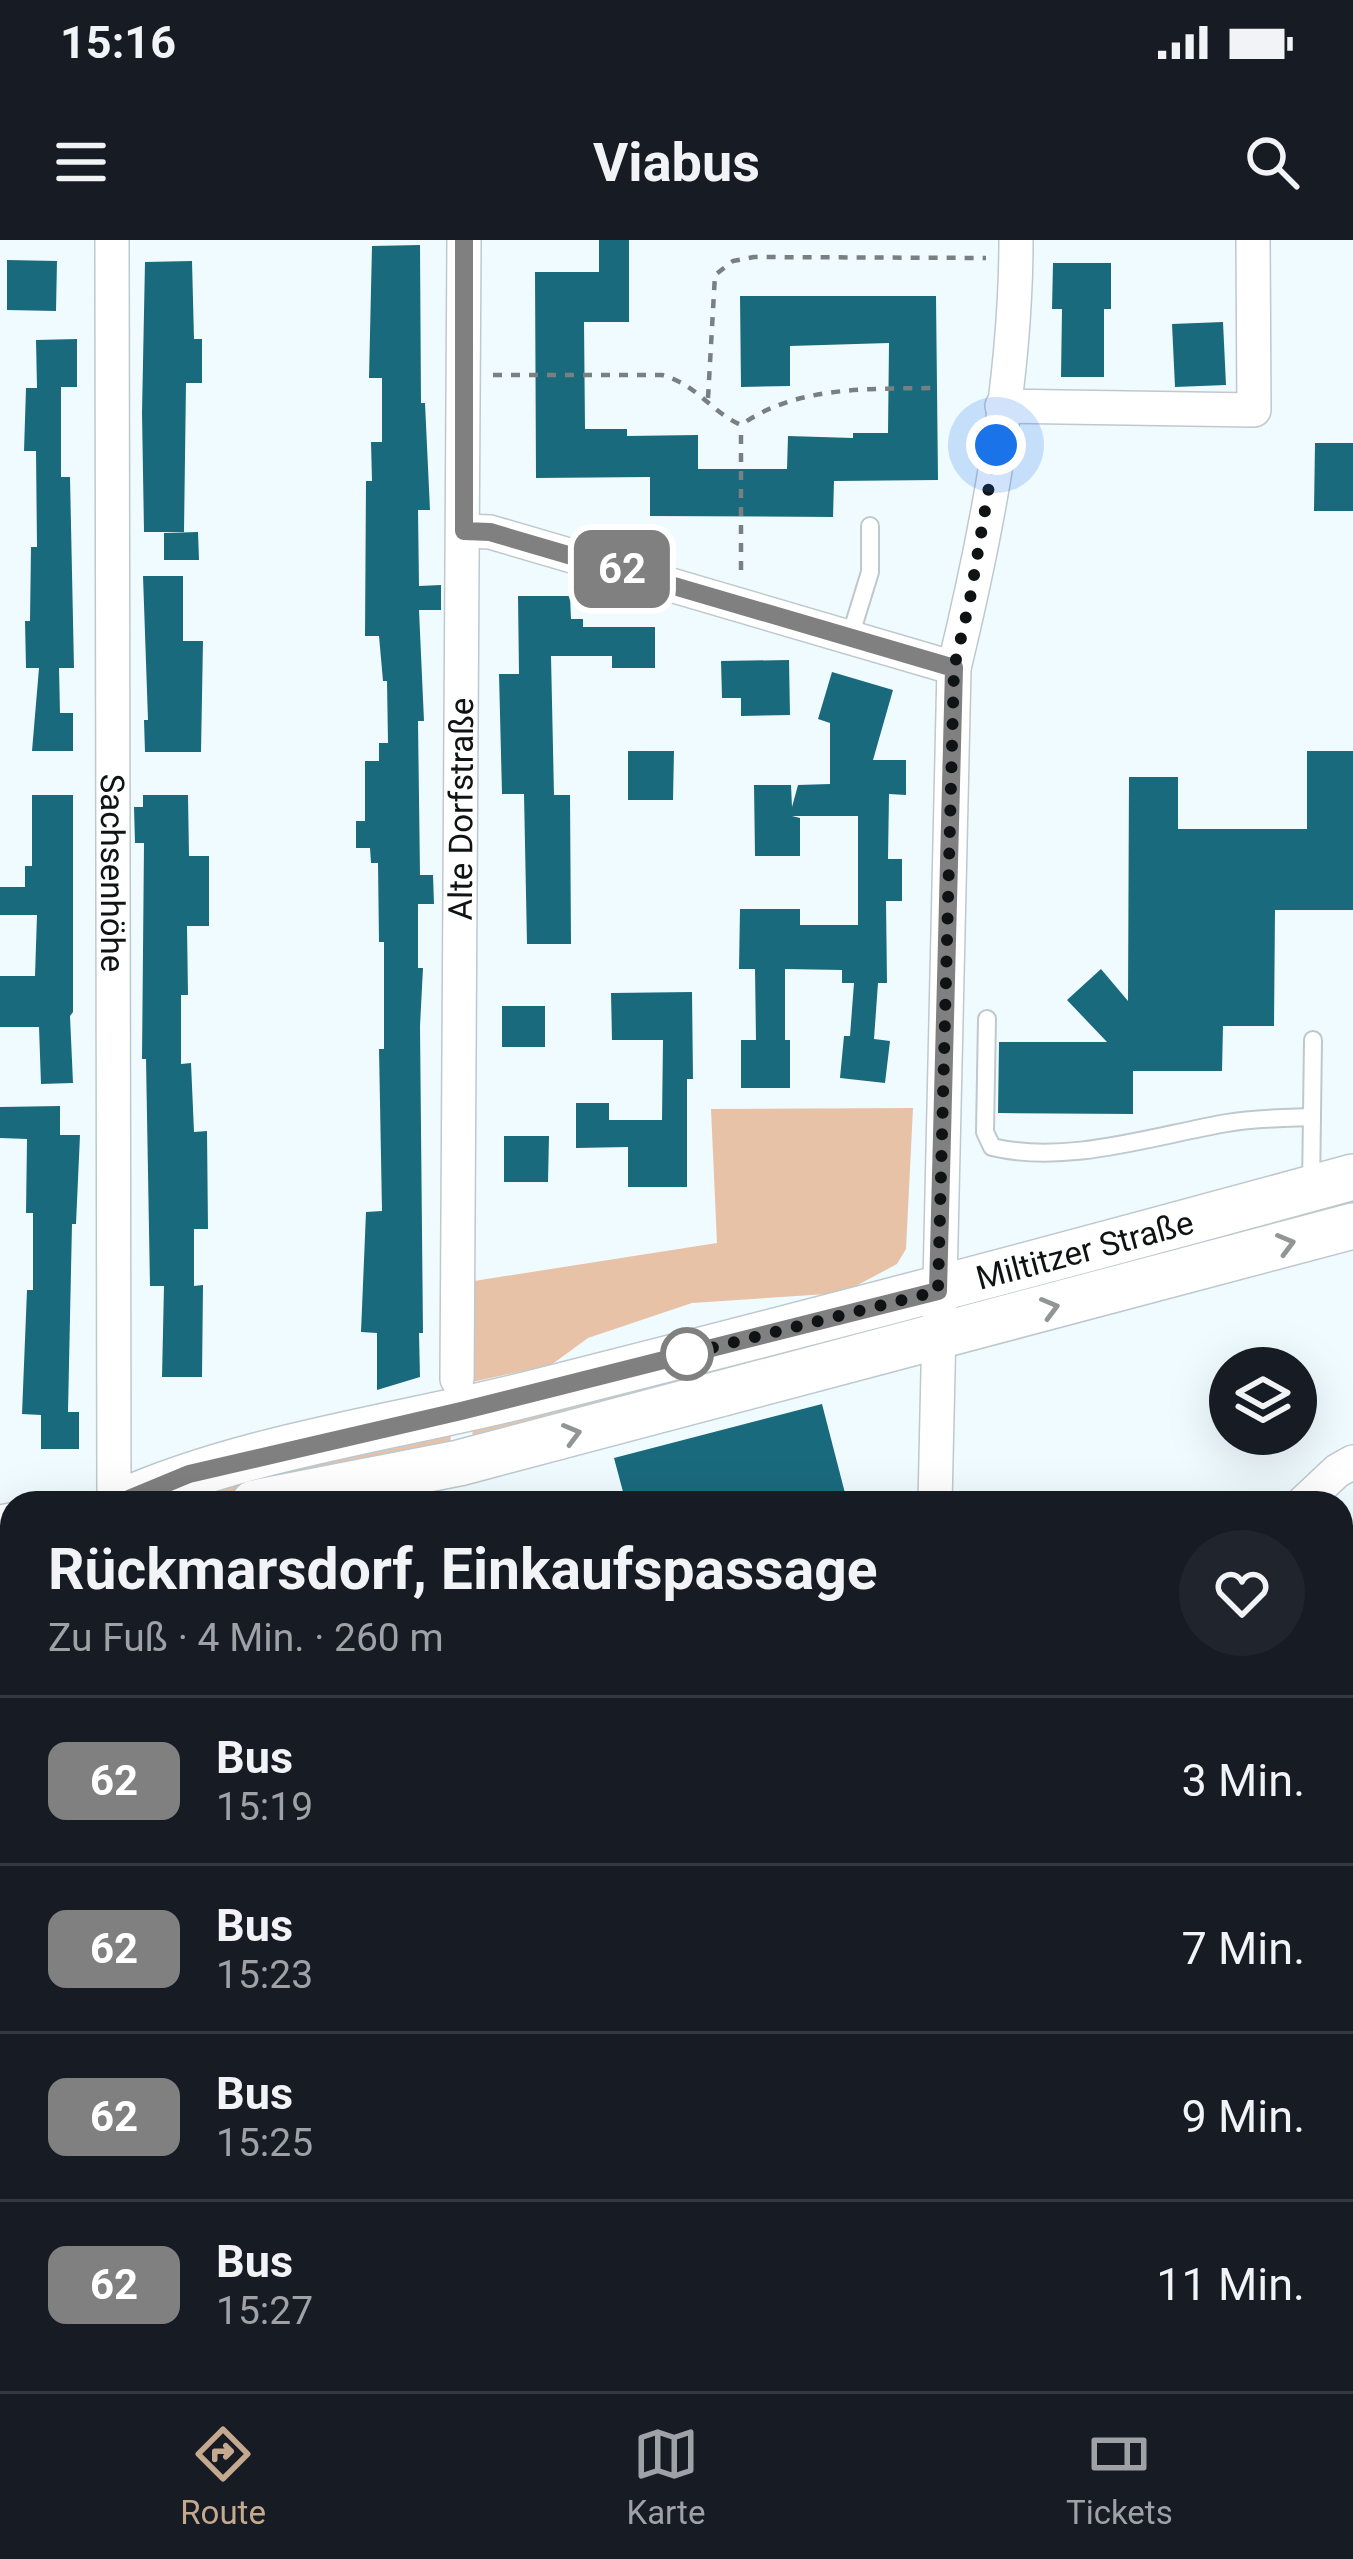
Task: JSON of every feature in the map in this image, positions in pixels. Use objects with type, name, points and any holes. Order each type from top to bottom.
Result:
[{"type":"street","name":"Sachsenhöhe","points":[[112,240],[117,1491]]},
{"type":"street","name":"Alte Dorfstraße","points":[[457,1378],[464,240]]},
{"type":"street","points":[[1002,406],[1253,410],[1252,240]]},
{"type":"street","points":[[935,1491],[954,668],[970,599],[1012,340],[1016,249]]},
{"type":"street","points":[[464,531],[490,532],[954,668]]},
{"type":"street","name":"Miltitzer Straße","points":[[147,1491],[189,1474],[938,1291],[1332,1183]]},
{"type":"street","name":"Miltitzer Straße","points":[[316,1491],[459,1463],[1353,1226]]},
{"type":"street","points":[[1316,1491],[1353,1462]]},
{"type":"lane","points":[[850,637],[869,572],[870,526]]},
{"type":"lane","points":[[987,1019],[985,1132],[992,1147],[1016,1153],[1118,1146],[1229,1123],[1312,1117]]},
{"type":"lane","points":[[1312,1040],[1312,1117],[1332,1183]]},
{"type":"path","points":[[708,398],[715,275],[734,261],[1016,249]]},
{"type":"path","points":[[493,375],[662,375],[680,380],[742,425]]},
{"type":"path","points":[[742,425],[761,410],[808,397],[858,389],[938,388]]},
{"type":"path","points":[[742,425],[742,570]]},
{"type":"shaded area","points":[[913,1108],[906,1249],[897,1264],[854,1287],[827,1294],[692,1303],[588,1338],[551,1365],[472,1382],[474,1281],[717,1243],[711,1109]]},
{"type":"shaded area","points":[[821,1335],[823,1343],[669,1382],[607,1408],[472,1445],[473,1423]]},
{"type":"shaded area","points":[[451,1430],[450,1450],[266,1491],[182,1491],[180,1484]]},
{"type":"building","points":[[599,240],[629,240],[629,322],[584,322],[585,429],[627,429],[627,436],[698,435],[698,469],[787,469],[788,436],[853,438],[853,433],[888,433],[889,343],[790,346],[790,386],[741,387],[740,296],[936,296],[938,480],[834,481],[833,517],[650,516],[650,477],[536,478],[535,272],[599,272]]},
{"type":"building","points":[[420,245],[421,403],[425,403],[430,510],[418,510],[419,586],[441,585],[441,610],[419,610],[424,721],[418,721],[420,875],[433,875],[434,904],[418,904],[418,968],[423,968],[423,1333],[419,1333],[420,1377],[377,1390],[377,1333],[361,1332],[366,1212],[382,1211],[379,1049],[384,1049],[384,942],[379,942],[378,863],[371,863],[370,848],[356,848],[356,821],[365,821],[365,761],[379,761],[379,743],[388,743],[387,681],[383,681],[379,636],[365,636],[366,481],[372,481],[371,442],[382,442],[382,378],[369,378],[372,246]]},
{"type":"building","points":[[7,260],[57,261],[56,311],[7,310]]},
{"type":"building","points":[[192,261],[194,339],[202,339],[202,383],[186,383],[184,532],[144,532],[145,262]]},
{"type":"building","points":[[1053,263],[1111,263],[1111,309],[1104,309],[1104,377],[1061,377],[1062,309],[1052,309]]},
{"type":"building","points":[[1223,322],[1226,385],[1175,387],[1172,324]]},
{"type":"building","points":[[77,339],[77,387],[61,387],[61,477],[70,477],[74,668],[59,668],[60,713],[73,713],[73,751],[32,751],[39,668],[26,668],[25,621],[30,621],[31,547],[37,547],[36,451],[24,451],[26,388],[37,388],[36,340]]},
{"type":"building","points":[[1315,443],[1353,443],[1353,511],[1314,511]]},
{"type":"building","points":[[198,532],[199,560],[164,560],[164,533]]},
{"type":"building","points":[[143,576],[183,576],[183,641],[203,641],[201,752],[145,752]]},
{"type":"building","points":[[518,596],[570,596],[571,619],[583,619],[583,627],[655,627],[655,668],[612,668],[612,656],[551,656],[554,795],[570,795],[571,944],[527,944],[524,794],[502,794],[499,674],[519,674]]},
{"type":"building","points":[[789,660],[790,715],[741,716],[741,698],[722,698],[721,661]]},
{"type":"building","points":[[832,672],[893,690],[873,760],[906,760],[906,795],[889,794],[888,859],[902,859],[902,901],[886,901],[887,983],[878,983],[874,1039],[890,1041],[885,1083],[840,1078],[844,1036],[850,1036],[854,983],[842,983],[842,970],[785,969],[790,1088],[741,1088],[741,1040],[756,1040],[755,969],[739,969],[740,909],[800,909],[800,925],[858,925],[858,816],[792,816],[800,818],[800,856],[755,856],[754,785],[791,785],[792,807],[798,785],[830,784],[830,723],[818,719]]},
{"type":"building","points":[[628,751],[674,751],[673,800],[628,800]]},
{"type":"building","points":[[1307,751],[1353,751],[1353,910],[1275,910],[1274,1026],[1223,1026],[1222,1071],[1133,1071],[1133,1114],[998,1113],[999,1042],[1107,1042],[1067,1000],[1101,969],[1128,1001],[1129,777],[1178,777],[1178,829],[1307,829]]},
{"type":"building","points":[[32,795],[73,795],[73,1083],[41,1084],[39,1027],[0,1027],[0,976],[35,976],[37,915],[0,915],[0,887],[25,887],[25,866],[32,866]]},
{"type":"building","points":[[143,795],[188,795],[189,856],[209,856],[209,926],[187,926],[188,995],[181,995],[181,1064],[191,1063],[194,1132],[207,1131],[208,1229],[194,1229],[194,1286],[203,1285],[202,1377],[162,1377],[164,1286],[150,1286],[146,1059],[142,1059],[144,843],[135,843],[134,807],[143,807]]},
{"type":"building","points":[[692,992],[687,1187],[628,1187],[628,1147],[576,1148],[576,1103],[609,1103],[609,1120],[662,1120],[663,1040],[612,1040],[611,993]]},
{"type":"building","points":[[502,1006],[545,1006],[545,1047],[502,1047]]},
{"type":"building","points":[[60,1106],[60,1135],[80,1135],[76,1224],[72,1224],[68,1412],[79,1412],[79,1449],[41,1449],[41,1415],[22,1414],[27,1290],[33,1290],[33,1213],[26,1213],[27,1139],[0,1138],[0,1107]]},
{"type":"building","points":[[504,1136],[549,1136],[548,1182],[504,1182]]},
{"type":"building","points":[[822,1404],[844,1491],[623,1491],[614,1458]]},
{"type":"bus line","name":"62","points":[[146,1491],[189,1474],[938,1291],[954,668],[490,532],[464,531],[464,240]]},
{"type":"route","points":[[687,1354],[679,1356],[938,1291],[954,668],[996,445]]}]
